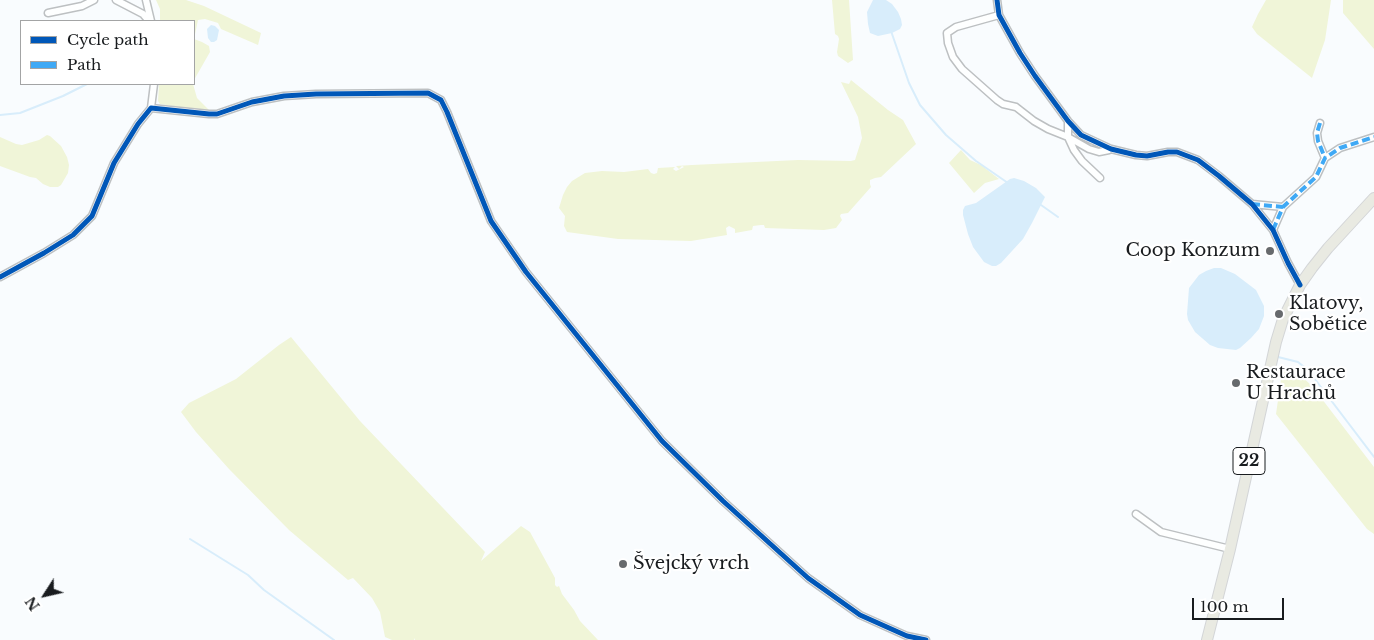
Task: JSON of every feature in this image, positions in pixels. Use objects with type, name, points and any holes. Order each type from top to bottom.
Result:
[{"type":"main road","name":"22","points":[[1207,640],[1230,549],[1276,342],[1283,319],[1300,285],[1312,268],[1374,198]]},
{"type":"street","points":[[48,14],[82,6],[94,0]]},
{"type":"street","points":[[116,0],[143,14],[149,20]]},
{"type":"street","points":[[146,0],[150,20]]},
{"type":"street","points":[[997,0],[999,15],[1025,60],[1068,121],[1081,135],[1111,149],[1136,155],[1147,156],[1177,152],[1198,160],[1252,204],[1273,230],[1300,285]]},
{"type":"street","points":[[999,15],[966,24],[948,33],[948,43],[953,57],[962,69],[997,100],[1016,107],[1041,125],[1089,149],[1099,152],[1111,149]]},
{"type":"street","points":[[0,277],[44,254],[73,235],[92,216],[114,163],[150,108],[154,85]]},
{"type":"street","points":[[150,108],[217,114],[252,102],[284,96],[316,94],[428,93],[441,100],[491,221],[526,272],[662,441],[723,501],[808,578],[860,615],[907,636],[926,640]]},
{"type":"street","points":[[1068,121],[1068,137],[1082,161],[1100,178]]},
{"type":"street","points":[[1320,122],[1317,132],[1318,141],[1325,158]]},
{"type":"street","points":[[1273,230],[1284,208],[1316,177],[1325,158],[1340,148],[1374,137]]},
{"type":"street","points":[[1252,204],[1284,208]]},
{"type":"street","points":[[1136,514],[1161,532],[1230,549]]},
{"type":"green space","points":[[156,0],[186,0],[204,6],[261,33],[258,45],[221,29],[218,23],[205,19],[198,20],[195,34],[195,20],[160,20],[160,9]]},
{"type":"green space","points":[[832,0],[849,0],[853,60],[848,63],[838,56],[839,39],[835,34]]},
{"type":"green space","points":[[1266,0],[1331,0],[1325,40],[1312,78],[1257,34],[1252,27]]},
{"type":"green space","points":[[1343,0],[1374,0],[1374,49],[1343,13]]},
{"type":"green space","points":[[195,39],[209,46],[210,52],[195,78]]},
{"type":"green space","points":[[851,80],[903,120],[916,144],[881,177],[870,180],[871,187],[848,213],[841,214],[842,220],[836,228],[824,230],[765,228],[764,225],[761,225],[753,226],[752,230],[735,233],[735,229],[729,226],[726,228],[727,235],[691,241],[618,239],[567,232],[564,226],[565,216],[559,208],[567,187],[572,181],[585,173],[648,169],[654,174],[657,173],[658,168],[675,167],[673,169],[676,171],[684,167],[682,166],[679,169],[676,166],[798,160],[855,160],[862,138],[858,117],[841,82],[849,84]]},
{"type":"green space","points":[[159,85],[193,85],[197,98],[209,110],[160,104],[158,101]]},
{"type":"green space","points":[[47,135],[61,146],[69,165],[68,173],[58,187],[50,187],[36,178],[0,166],[0,137],[22,145],[39,140]]},
{"type":"green space","points":[[961,150],[970,160],[981,165],[999,179],[985,183],[974,193],[949,163]]},
{"type":"green space","points":[[291,337],[360,421],[485,552],[481,561],[521,526],[530,532],[555,578],[555,585],[559,586],[562,594],[580,621],[598,640],[415,640],[414,638],[414,640],[392,640],[385,637],[380,612],[372,598],[353,578],[348,580],[289,530],[229,469],[181,412],[189,403],[236,379]]},
{"type":"green space","points":[[1289,369],[1297,372],[1312,386],[1374,467],[1374,534],[1367,529],[1276,414],[1281,379],[1284,372]]},
{"type":"water","points":[[873,0],[886,0],[892,4],[901,19],[902,25],[900,29],[878,36],[870,33],[867,12]]},
{"type":"water","points":[[211,25],[219,30],[217,40],[214,42],[211,42],[208,38],[207,29]]},
{"type":"water","points":[[1014,178],[1036,188],[1045,197],[1023,239],[1001,263],[992,266],[984,262],[973,247],[963,210],[965,206],[976,203]]},
{"type":"water","points":[[1214,268],[1221,268],[1235,274],[1256,290],[1264,306],[1264,316],[1259,329],[1236,350],[1210,345],[1195,332],[1188,320],[1189,288],[1199,275]]},
{"type":"waterway","points":[[891,31],[909,83],[920,105],[946,135],[976,161],[1008,183]]},
{"type":"waterway","points":[[0,115],[20,113],[85,85]]},
{"type":"waterway","points":[[1041,205],[1058,217]]},
{"type":"waterway","points":[[1278,357],[1298,362],[1308,370],[1374,457]]},
{"type":"waterway","points":[[190,539],[248,575],[264,590],[334,640]]},
{"type":"marked path","points":[[1320,123],[1317,133],[1318,141],[1325,158]]},
{"type":"marked path","points":[[1273,230],[1283,207],[1316,177],[1325,158],[1340,148],[1374,137]]},
{"type":"marked path","points":[[1252,204],[1283,207]]},
{"type":"cycle path","points":[[997,0],[999,15],[1020,53],[1068,121],[1081,135],[1111,149],[1136,155],[1147,156],[1177,152],[1198,160],[1252,204],[1273,230],[1300,285]]},
{"type":"cycle path","points":[[0,277],[73,235],[92,216],[114,163],[138,124],[151,108],[217,114],[252,102],[284,96],[428,93],[441,100],[447,112],[491,221],[526,272],[662,441],[723,501],[808,578],[860,615],[907,636],[926,640]]},
{"type":"place","name":"Coop Konzum","points":[[1270,251]]},
{"type":"place","name":"Klatovy, Sobětice","points":[[1279,314]]},
{"type":"place","name":"Restaurace U Hrachů","points":[[1236,383]]},
{"type":"place","name":"Švejcký vrch","points":[[623,564]]}]
